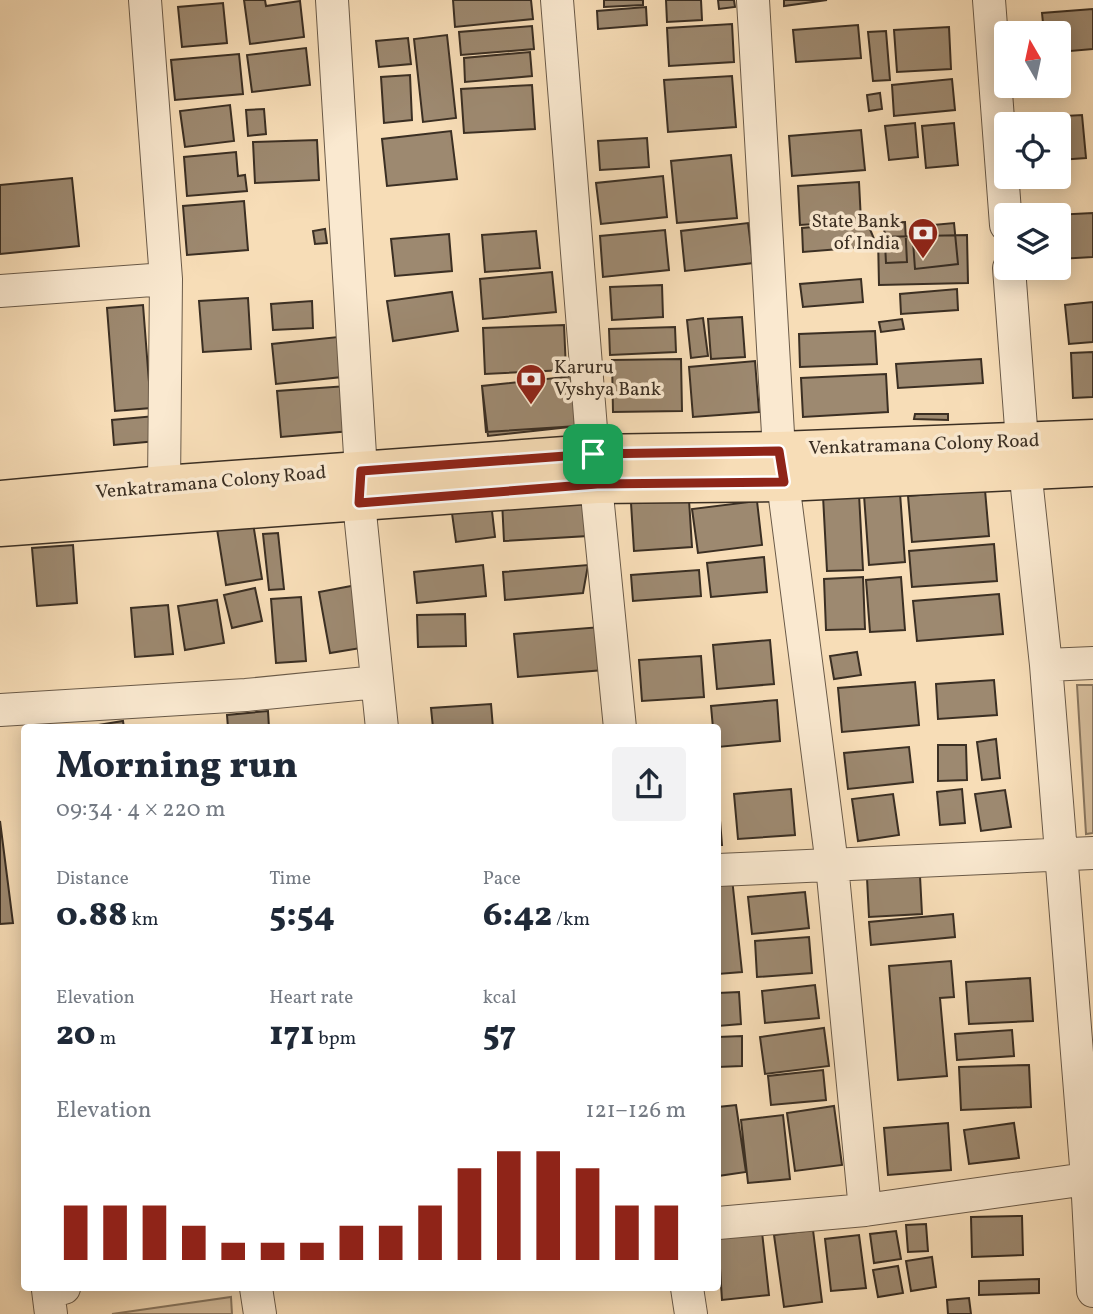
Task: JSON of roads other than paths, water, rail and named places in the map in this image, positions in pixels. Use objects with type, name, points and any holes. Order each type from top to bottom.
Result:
[{"type":"main road","name":"Venkatramana Colony Road","points":[[0,500],[164,485],[360,487],[595,469],[782,467],[1024,456],[1093,439]]},
{"type":"main road","points":[[1024,456],[1093,467]]},
{"type":"main road","points":[[0,527],[360,487]]},
{"type":"street","points":[[145,0],[166,279],[164,485]]},
{"type":"street","points":[[332,0],[360,487],[382,724]]},
{"type":"street","points":[[557,0],[595,469],[620,724]]},
{"type":"street","points":[[753,0],[782,467],[832,864],[866,1210]]},
{"type":"street","points":[[989,0],[1004,203]]},
{"type":"street","points":[[0,291],[166,279]]},
{"type":"street","points":[[1010,280],[1090,1178],[1093,1291]]},
{"type":"street","points":[[1046,665],[1093,663]]},
{"type":"street","points":[[0,710],[246,695],[377,682]]},
{"type":"street","points":[[721,870],[1093,853]]},
{"type":"street","points":[[721,1223],[866,1210],[1090,1178]]},
{"type":"street","points":[[48,1291],[51,1314]]},
{"type":"street","points":[[256,1291],[260,1314]]},
{"type":"street","points":[[687,1291],[691,1314]]},
{"type":"place","name":"State Bank of India","points":[[923,260]]},
{"type":"place","name":"Karuru Vyshya Bank","points":[[531,406]]}]
